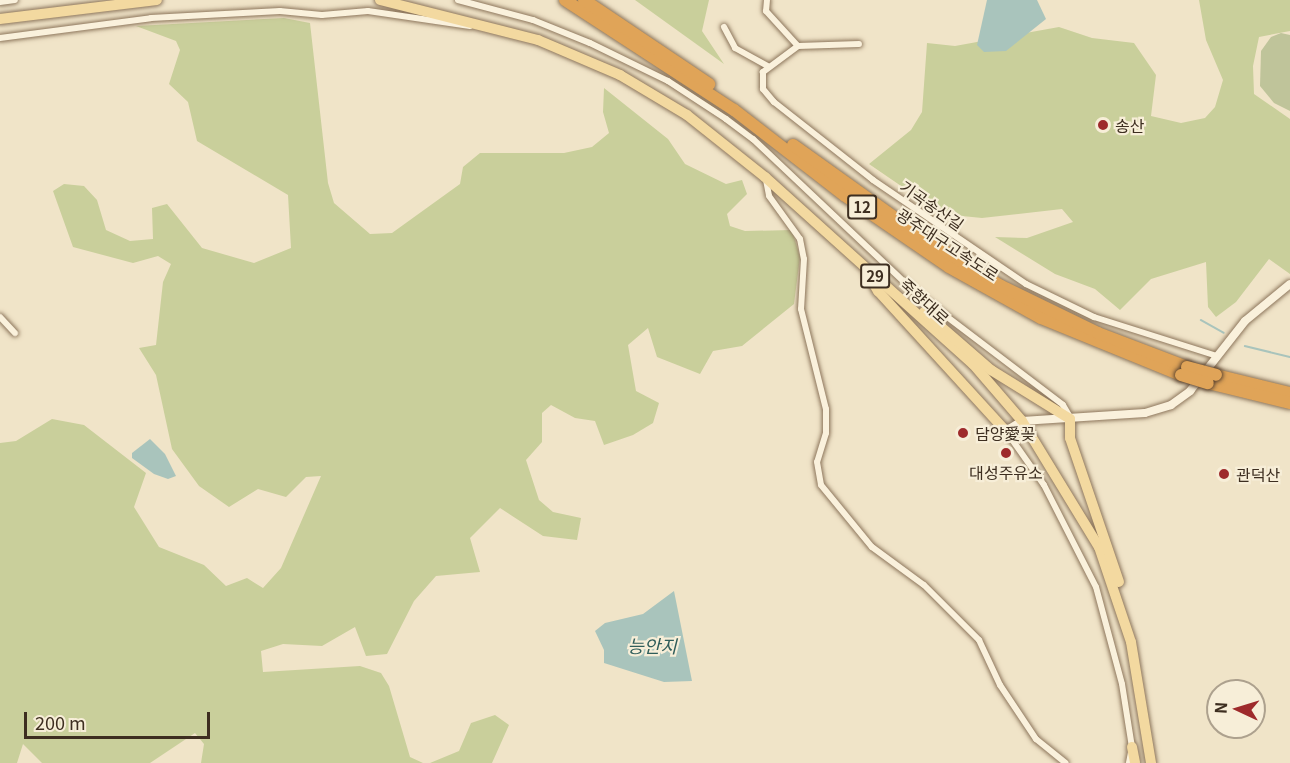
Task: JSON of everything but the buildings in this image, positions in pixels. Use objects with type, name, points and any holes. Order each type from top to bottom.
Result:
[{"type":"highway","name":"광주대구고속도로","points":[[565,0],[734,110],[844,195],[949,267],[1041,318],[1184,371],[1290,403]]},
{"type":"highway","name":"광주대구고속도로","points":[[584,0],[955,260],[1098,333],[1184,371]]},
{"type":"highway","name":"광주대구고속도로","points":[[1212,379],[1290,393]]},
{"type":"main road","points":[[0,19],[157,0]]},
{"type":"main road","name":"죽향대로","points":[[380,0],[495,26],[620,75],[687,115],[765,177],[973,364],[1022,421],[1099,547],[1123,615],[1145,710],[1151,763]]},
{"type":"main road","points":[[864,266],[878,291],[1006,431]]},
{"type":"main road","points":[[903,301],[941,325],[1000,376],[1070,419],[1068,431],[1114,563],[1123,615]]},
{"type":"main road","points":[[1132,747],[1135,763]]},
{"type":"street","points":[[0,2],[15,0]]},
{"type":"street","points":[[458,0],[533,20],[590,43],[668,81],[726,119],[753,139],[917,294],[1063,405],[1070,419]]},
{"type":"street","points":[[767,0],[766,11],[798,46]]},
{"type":"street","points":[[0,38],[151,18],[280,11],[322,15],[368,11],[456,26],[495,26]]},
{"type":"street","points":[[724,27],[735,48],[767,66],[798,46],[859,44]]},
{"type":"street","name":"기곡송산길","points":[[767,66],[763,89],[774,102],[994,264],[1083,312],[1217,356]]},
{"type":"street","points":[[765,177],[769,196],[800,239],[804,259],[801,309],[826,409],[826,433],[818,462],[821,485],[872,547],[924,585],[979,640],[1000,685],[1036,739],[1066,763]]},
{"type":"street","points":[[1129,763],[1132,747],[1122,684],[1096,587],[1044,485],[1006,431],[1022,421],[1145,413],[1171,405],[1190,391],[1245,321],[1290,284]]},
{"type":"street","points":[[0,317],[15,333]]},
{"type":"green space","points":[[635,0],[709,0],[702,31],[724,64]]},
{"type":"green space","points":[[1199,0],[1290,0],[1290,31],[1259,37],[1253,66],[1254,94],[1290,119],[1290,274],[1269,259],[1236,302],[1216,317],[1208,307],[1206,262],[1151,279],[1120,310],[1095,289],[1055,274],[995,237],[1027,238],[1073,222],[1062,209],[982,218],[942,214],[869,164],[911,130],[922,112],[927,43],[955,46],[1059,27],[1092,38],[1134,43],[1156,75],[1151,116],[1181,123],[1205,118],[1215,107],[1223,80],[1206,40]]},
{"type":"green space","points":[[284,18],[310,23],[328,183],[334,203],[370,234],[392,233],[460,184],[463,167],[480,153],[564,153],[592,147],[609,133],[603,112],[604,88],[668,139],[685,164],[726,184],[742,180],[747,194],[727,214],[730,226],[745,231],[792,230],[800,257],[794,304],[742,346],[713,351],[700,374],[657,357],[648,328],[628,345],[636,391],[659,403],[653,423],[633,435],[604,445],[595,421],[575,418],[551,405],[542,413],[542,442],[526,460],[539,500],[553,512],[581,518],[577,540],[543,536],[500,508],[470,538],[480,572],[436,576],[414,601],[387,654],[366,656],[355,627],[322,646],[283,644],[261,651],[263,672],[360,666],[381,673],[389,686],[410,757],[423,763],[201,763],[204,744],[195,733],[150,763],[42,763],[23,744],[17,763],[0,763],[0,443],[16,441],[52,419],[84,425],[146,473],[134,507],[159,547],[204,565],[226,586],[247,578],[263,588],[281,568],[321,476],[306,477],[286,497],[258,489],[229,507],[199,486],[172,449],[156,375],[139,348],[156,345],[163,282],[171,264],[158,256],[133,263],[73,247],[53,191],[64,184],[84,186],[97,200],[106,230],[130,241],[153,239],[152,208],[167,204],[202,248],[254,263],[291,248],[288,195],[197,141],[188,102],[169,84],[180,50],[176,41],[136,26]]},
{"type":"green space","points":[[1281,33],[1290,35],[1290,111],[1274,103],[1260,86],[1261,51],[1271,37]]},
{"type":"green space","points":[[495,715],[509,725],[492,763],[430,763],[459,751],[471,723]]},
{"type":"water","points":[[987,0],[1037,0],[1046,19],[1006,51],[984,52],[977,45]]},
{"type":"water","points":[[150,439],[165,454],[176,476],[168,479],[154,474],[132,458],[132,453]]},
{"type":"water","name":"능안지","points":[[674,591],[692,681],[664,682],[604,663],[604,650],[595,631],[605,623],[643,614]]},
{"type":"waterway","points":[[1201,320],[1224,333]]},
{"type":"waterway","points":[[1245,346],[1290,357]]},
{"type":"place","name":"송산","points":[[1103,125]]},
{"type":"place","name":"담양愛꽂","points":[[963,433]]},
{"type":"place","name":"대성주유소","points":[[1006,453]]},
{"type":"place","name":"관덕산","points":[[1224,474]]}]
